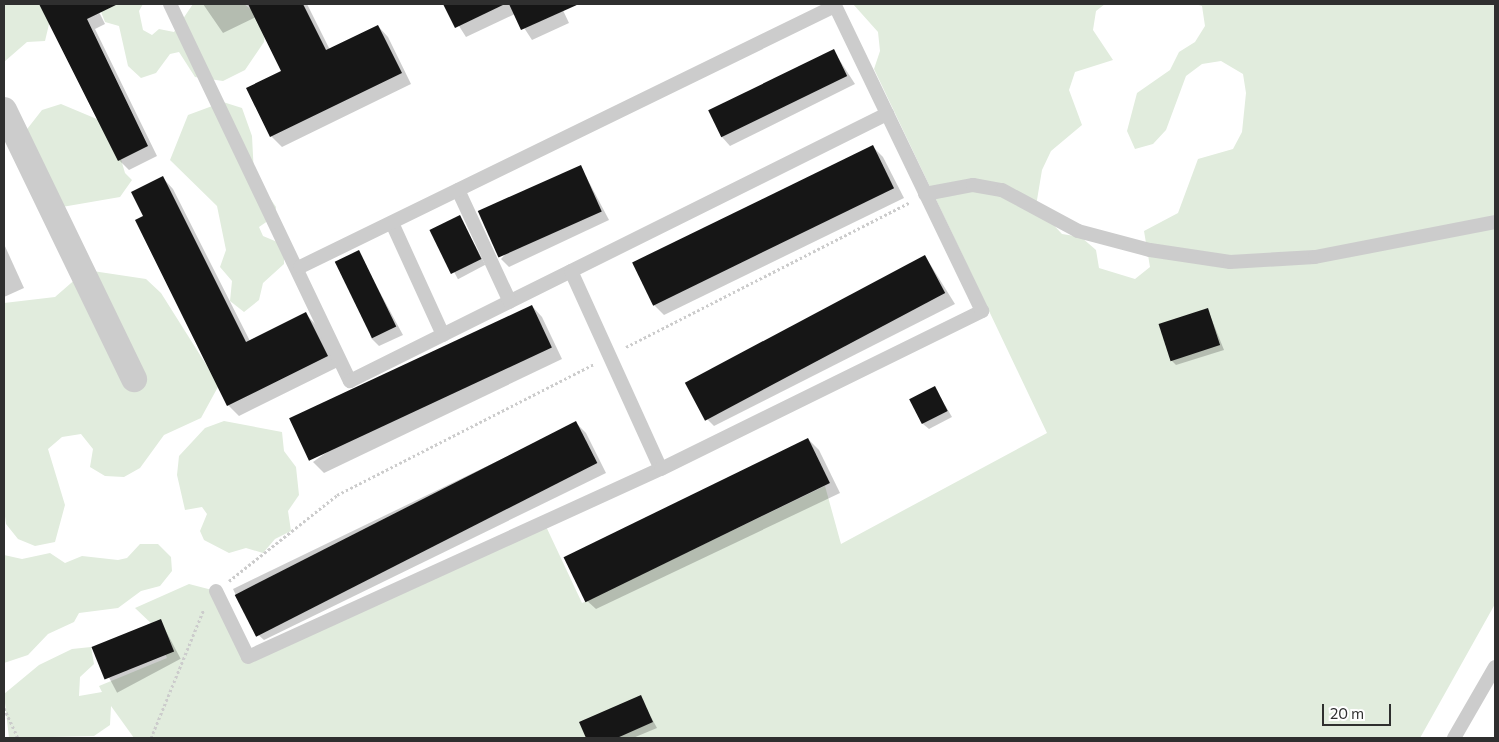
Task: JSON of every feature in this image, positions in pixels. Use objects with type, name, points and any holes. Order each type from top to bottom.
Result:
[{"type":"street","points":[[4,110],[134,378]]},
{"type":"lane","points":[[170,4],[300,267],[350,382],[887,114]]},
{"type":"lane","points":[[216,591],[248,657],[661,469],[982,311],[834,5],[300,267]]},
{"type":"lane","points":[[925,194],[973,185],[1002,190],[1078,231],[1150,250],[1230,262],[1315,257],[1495,222]]},
{"type":"lane","points":[[458,190],[510,302]]},
{"type":"lane","points":[[392,223],[444,335]]},
{"type":"lane","points":[[571,271],[661,469]]},
{"type":"lane","points":[[1454,738],[1495,667]]},
{"type":"path","points":[[151,738],[197,625],[216,591],[337,495],[925,194]]},
{"type":"path","points":[[4,708],[18,738]]},
{"type":"green space","points":[[4,4],[47,4],[50,20],[45,41],[27,42],[4,62]]},
{"type":"green space","points":[[98,4],[143,4],[139,11],[143,30],[152,35],[159,29],[174,32],[193,4],[244,4],[257,14],[265,32],[264,42],[245,70],[223,81],[195,77],[179,52],[170,54],[156,73],[141,78],[128,66],[119,26],[105,22]]},
{"type":"green space","points":[[853,4],[1105,4],[1096,11],[1093,30],[1113,60],[1075,72],[1069,90],[1082,125],[1051,151],[1042,170],[1036,206],[1062,234],[1081,237],[1096,250],[1099,268],[1135,279],[1150,267],[1144,231],[1178,213],[1198,159],[1233,149],[1242,132],[1246,93],[1243,74],[1221,61],[1202,64],[1186,76],[1166,130],[1153,144],[1135,149],[1127,131],[1137,93],[1170,70],[1179,52],[1195,42],[1205,26],[1202,6],[1195,4],[1495,4],[1495,604],[1420,738],[134,738],[111,706],[110,725],[94,736],[9,738],[4,694],[39,665],[72,649],[91,647],[94,664],[80,677],[79,696],[102,692],[99,686],[167,658],[154,626],[135,608],[189,584],[216,591],[246,664],[543,520],[582,603],[825,486],[841,544],[1047,433],[874,69],[880,51],[878,32]]},
{"type":"green space","points":[[223,102],[242,108],[252,136],[254,175],[276,207],[275,216],[259,227],[263,236],[282,244],[284,253],[284,264],[263,283],[259,300],[244,312],[230,301],[232,281],[220,267],[226,250],[217,206],[170,160],[188,115]]},
{"type":"green space","points":[[61,104],[111,125],[125,173],[132,180],[120,197],[62,207],[24,133],[42,110]]},
{"type":"green space","points":[[86,270],[146,279],[161,293],[219,385],[201,418],[164,435],[140,468],[124,477],[105,476],[90,467],[93,449],[81,434],[62,437],[48,449],[65,505],[55,542],[35,546],[18,539],[6,524],[4,509],[4,303],[55,297]]},
{"type":"green space","points":[[224,421],[282,432],[284,451],[296,467],[299,495],[288,511],[291,531],[275,539],[263,553],[246,548],[229,553],[204,540],[200,531],[207,514],[202,507],[185,510],[177,475],[179,456],[205,428]]},
{"type":"green space","points":[[140,544],[158,544],[171,557],[172,571],[160,586],[141,591],[118,608],[79,613],[74,622],[48,634],[28,655],[4,663],[4,555],[22,559],[50,553],[65,563],[82,556],[118,560],[127,558]]},
{"type":"building","points":[[39,4],[118,4],[87,19],[148,146],[118,161]]},
{"type":"building","points":[[248,4],[303,4],[326,50],[378,25],[402,73],[270,137],[246,88],[281,71]]},
{"type":"building","points":[[443,4],[505,4],[455,28]]},
{"type":"building","points":[[509,4],[579,4],[521,30]]},
{"type":"building","points":[[834,49],[847,76],[721,137],[708,110]]},
{"type":"building","points":[[873,145],[894,188],[653,306],[632,262]]},
{"type":"building","points":[[581,165],[602,212],[499,258],[478,211]]},
{"type":"building","points":[[163,176],[246,342],[306,312],[328,356],[227,406],[135,220],[143,216],[131,192]]},
{"type":"building","points":[[460,215],[481,259],[451,274],[429,230]]},
{"type":"building","points":[[359,250],[396,326],[372,338],[335,262]]},
{"type":"building","points":[[925,255],[945,293],[705,421],[685,383]]},
{"type":"building","points":[[532,305],[552,348],[309,461],[289,418]]},
{"type":"building","points":[[1208,308],[1220,345],[1171,361],[1159,324]]},
{"type":"building","points":[[935,386],[948,411],[922,424],[909,399]]},
{"type":"building","points":[[576,421],[597,463],[256,637],[235,595]]},
{"type":"building","points":[[808,438],[830,483],[585,602],[564,557]]},
{"type":"building","points":[[161,619],[174,651],[105,680],[91,647]]},
{"type":"building","points":[[641,695],[653,722],[617,738],[586,738],[579,722]]}]
